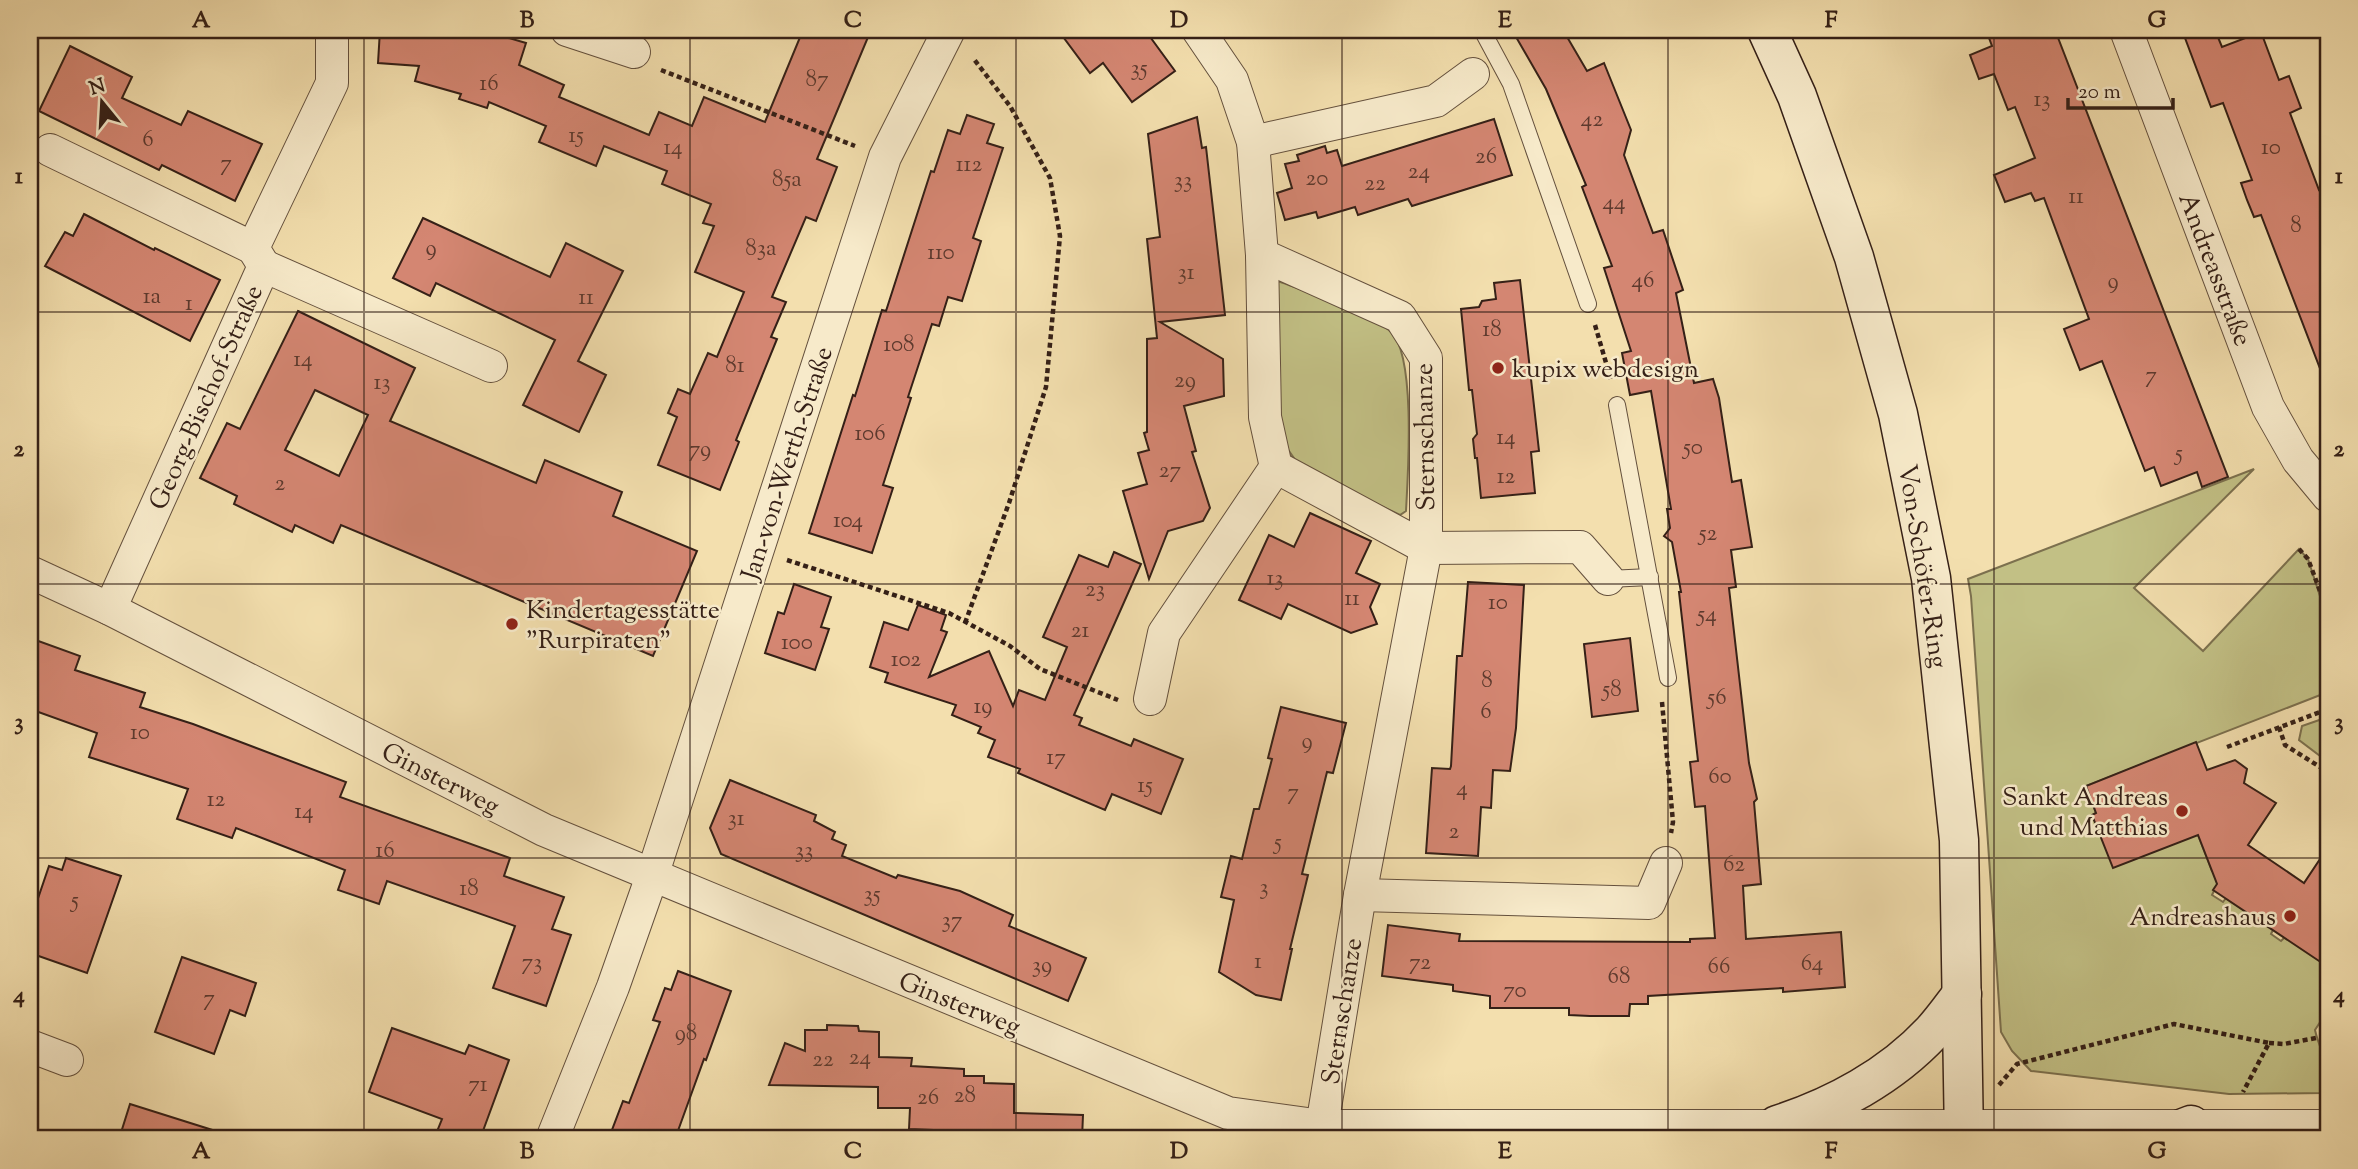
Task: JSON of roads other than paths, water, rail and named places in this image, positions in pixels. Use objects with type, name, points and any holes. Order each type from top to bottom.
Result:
[{"type":"main road","name":"Von-Schöfer-Ring","points":[[1767,30],[1797,96],[1854,257],[1899,414],[1931,578],[1959,840],[1964,1132]]},
{"type":"main road","points":[[1777,1125],[1800,1118],[1859,1089],[1899,1062],[1932,1032],[1962,994]]},
{"type":"main road","points":[[2155,1139],[2211,1129]]},
{"type":"street","name":"Georg-Bischof-Straße","points":[[110,609],[332,83],[332,30]]},
{"type":"street","points":[[568,30],[634,52]]},
{"type":"street","points":[[1150,699],[1164,633],[1276,467],[1265,417],[1262,255],[1253,142],[1232,80],[1198,30]]},
{"type":"street","name":"Andreasstraße","points":[[2126,30],[2269,407],[2298,460],[2328,496]]},
{"type":"street","name":"Jan-von-Werth-Straße","points":[[552,1139],[614,987],[652,876],[885,157],[959,41]]},
{"type":"street","points":[[1253,142],[1436,101],[1483,63]]},
{"type":"street","points":[[50,150],[258,257],[491,366]]},
{"type":"street","name":"Sternschanze","points":[[1262,255],[1400,317],[1426,358],[1426,548],[1360,895],[1322,1133]]},
{"type":"street","name":"Sternschanze","points":[[1276,467],[1426,548],[1580,547],[1608,579]]},
{"type":"street","name":"Ginsterweg","points":[[30,572],[110,609],[544,830],[1228,1113],[1322,1133],[1777,1125],[1964,1132],[2328,1126]]},
{"type":"street","points":[[1360,895],[1649,903],[1666,863]]},
{"type":"street","points":[[30,1046],[67,1060]]},
{"type":"lane","points":[[1482,30],[1483,63],[1511,84],[1588,304]]},
{"type":"lane","points":[[1617,405],[1668,678]]},
{"type":"lane","points":[[1608,579],[1650,577]]},
{"type":"place","name":"kupix webdesign","points":[[1498,368]]},
{"type":"place","name":"Kindertagesstätte \"Rurpiraten\"","points":[[512,624]]},
{"type":"place","name":"Sankt Andreas und Matthias","points":[[2182,811]]},
{"type":"place","name":"Andreashaus","points":[[2290,916]]}]
